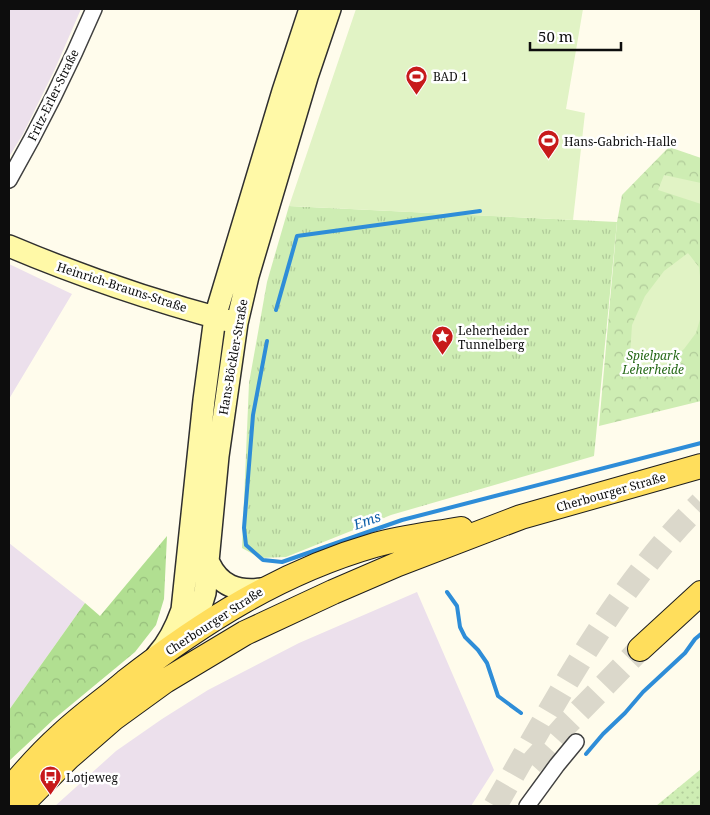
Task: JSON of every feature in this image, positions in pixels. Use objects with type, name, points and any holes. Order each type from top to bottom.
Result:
[{"type":"main road","name":"Cherbourger Straße","points":[[20,806],[68,758],[114,718],[165,681],[219,647],[282,615],[398,564],[521,518],[701,466]]},
{"type":"main road","name":"Cherbourger Straße","points":[[9,790],[60,736],[148,664],[193,632],[262,589],[326,561],[376,544],[521,518]]},
{"type":"main road","points":[[640,649],[701,593]]},
{"type":"main road","points":[[165,681],[182,661],[193,632],[201,640],[219,647]]},
{"type":"street","name":"Fritz-Erler-Straße","points":[[9,180],[60,83],[94,9]]},
{"type":"street","name":"Hans-Böckler-Straße","points":[[148,664],[166,646],[176,628],[182,610],[204,400],[215,317],[283,91],[310,9]]},
{"type":"street","name":"Hans-Böckler-Straße","points":[[193,632],[205,593],[219,447],[237,323],[248,276],[307,77],[330,9]]},
{"type":"street","name":"Heinrich-Brauns-Straße","points":[[9,246],[70,271],[158,300],[237,323]]},
{"type":"street","points":[[209,563],[214,573],[227,584],[238,589],[250,591],[262,589]]},
{"type":"street","points":[[182,610],[188,626],[193,632]]},
{"type":"street","points":[[527,806],[576,742]]},
{"type":"shaded area","points":[[9,9],[81,9],[55,69],[23,134],[9,157]]},
{"type":"shaded area","points":[[9,264],[72,294],[9,399]]},
{"type":"shaded area","points":[[9,543],[85,603],[9,710]]},
{"type":"shaded area","points":[[417,592],[494,770],[471,806],[55,806],[116,751],[208,690],[299,643]]},
{"type":"green space","points":[[356,9],[583,9],[566,109],[585,113],[573,220],[289,206]]},
{"type":"green space","name":"Spielpark Leherheide","points":[[669,147],[701,158],[701,401],[599,426],[617,222],[622,195]]},
{"type":"green space","points":[[664,175],[701,183],[701,204],[658,190]]},
{"type":"green space","points":[[289,206],[617,222],[594,456],[391,515],[286,557],[260,558],[242,548],[249,383],[267,282]]},
{"type":"green space","points":[[688,253],[699,267],[701,285],[701,316],[696,333],[684,349],[668,363],[650,369],[629,369],[632,325],[645,296],[664,271]]},
{"type":"green space","points":[[167,536],[164,599],[156,625],[135,652],[54,719],[9,761],[9,710],[85,603],[100,616]]},
{"type":"green space","points":[[701,769],[701,806],[656,806]]},
{"type":"waterway","name":"Ems","points":[[276,310],[297,236],[480,211]]},
{"type":"waterway","name":"Ems","points":[[267,341],[253,415],[244,528],[246,545],[263,560],[282,562],[402,520],[701,443]]},
{"type":"waterway","points":[[447,592],[457,606],[460,627],[465,637],[478,650],[487,663],[498,696],[521,713]]},
{"type":"waterway","points":[[586,754],[643,692],[685,653],[701,634]]},
{"type":"tunnel","points":[[495,806],[564,687],[613,609],[669,537],[701,503]]},
{"type":"tunnel","points":[[531,764],[640,649]]},
{"type":"place","name":"BAD 1","points":[[417,95]]},
{"type":"place","name":"Hans-Gabrich-Halle","points":[[548,160]]},
{"type":"place","name":"Leherheider Tunnelberg","points":[[442,356]]},
{"type":"place","name":"Lotjeweg","points":[[50,796]]}]
